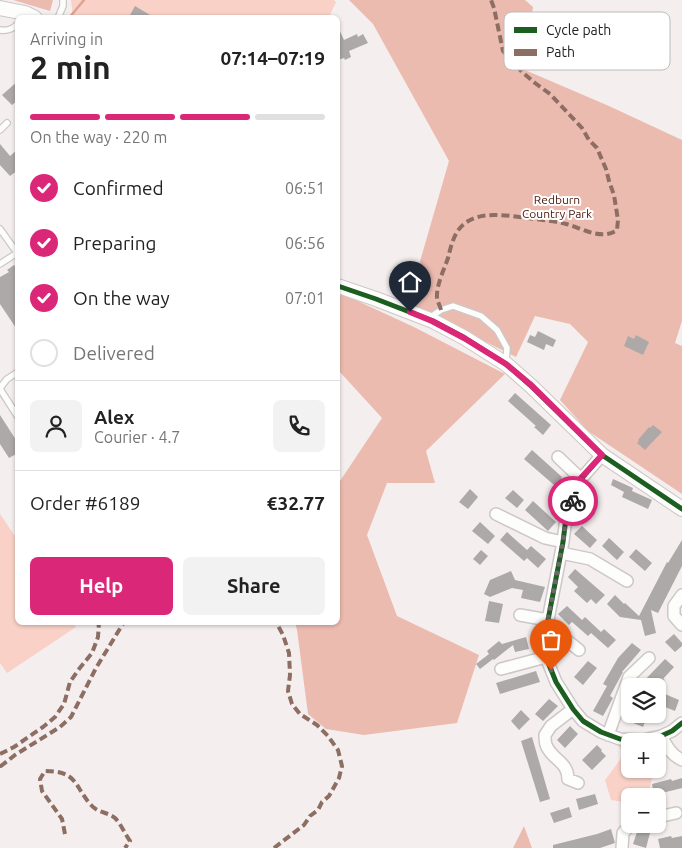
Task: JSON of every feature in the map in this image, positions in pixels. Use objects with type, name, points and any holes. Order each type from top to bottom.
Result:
[{"type":"street","points":[[0,8],[18,15]]},
{"type":"street","points":[[340,287],[427,319],[464,338],[506,364],[530,384],[602,455],[682,509]]},
{"type":"street","points":[[602,455],[581,478],[566,518],[545,644],[546,657],[556,682],[573,709],[583,721],[601,732],[621,739]]},
{"type":"street","points":[[558,457],[581,478]]},
{"type":"street","points":[[496,514],[590,559],[627,581]]},
{"type":"street","points":[[682,595],[674,606],[674,616],[682,625]]},
{"type":"street","points":[[520,615],[547,626],[579,650]]},
{"type":"street","points":[[501,668],[546,657]]},
{"type":"street","points":[[608,735],[629,677],[649,658]]},
{"type":"street","points":[[573,709],[551,726],[545,735],[547,747],[554,757],[563,764],[568,773],[568,779],[578,783]]},
{"type":"street","points":[[666,734],[682,723]]},
{"type":"street","points":[[666,745],[675,757],[682,760]]},
{"type":"street","points":[[666,815],[676,813]]},
{"type":"street","points":[[622,848],[623,833]]},
{"type":"lane","points":[[59,15],[63,0]]},
{"type":"lane","points":[[0,30],[6,31],[15,27]]},
{"type":"lane","points":[[0,130],[7,123]]},
{"type":"lane","points":[[0,229],[15,250]]},
{"type":"lane","points":[[0,264],[15,254]]},
{"type":"lane","points":[[427,319],[441,310],[453,306],[481,316],[497,330],[507,348],[506,364]]},
{"type":"lane","points":[[15,374],[7,379],[0,389],[15,412]]},
{"type":"shaded area","points":[[71,0],[334,0],[336,2],[330,15],[73,15]]},
{"type":"shaded area","points":[[0,514],[15,536],[15,625],[74,625],[76,627],[7,673],[0,663]]},
{"type":"shaded area","points":[[621,756],[621,778],[652,778],[650,788],[621,788],[621,802],[611,800],[605,780],[620,760]]},
{"type":"green space","points":[[13,0],[53,0],[50,11]]},
{"type":"green space","name":"Redburn Country Park","points":[[349,0],[525,0],[533,7],[532,12],[504,12],[504,70],[525,70],[682,140],[682,321],[675,343],[682,346],[682,494],[588,431],[560,400],[588,342],[570,324],[535,316],[516,357],[408,303],[449,161],[373,24]]},
{"type":"green space","points":[[340,293],[414,327],[505,374],[426,451],[435,483],[387,483],[367,535],[397,616],[479,655],[457,723],[364,735],[326,729],[308,714],[296,625],[340,625],[340,481],[382,418],[340,372]]},
{"type":"green space","points":[[524,826],[532,848],[513,848]]},
{"type":"building","points":[[135,6],[150,15],[130,15]]},
{"type":"building","points":[[340,31],[344,40],[357,34],[358,37],[363,34],[368,43],[349,51],[351,57],[345,60],[344,58],[340,59]]},
{"type":"building","points":[[15,84],[15,102],[12,105],[2,95]]},
{"type":"building","points":[[0,144],[10,156],[15,152],[15,172],[10,176],[0,165]]},
{"type":"building","points":[[14,265],[15,266],[15,326],[0,304],[0,277],[9,272],[7,270]]},
{"type":"building","points":[[538,331],[556,340],[553,347],[546,344],[544,350],[527,342],[530,335],[535,337]]},
{"type":"building","points":[[636,335],[649,342],[643,355],[624,346],[628,336],[634,339]]},
{"type":"building","points":[[515,393],[551,425],[543,435],[534,427],[536,426],[508,401]]},
{"type":"building","points":[[0,415],[15,438],[15,455],[9,458],[0,444]]},
{"type":"building","points":[[653,425],[662,432],[645,450],[637,443],[649,427]]},
{"type":"building","points":[[532,450],[562,477],[561,479],[567,484],[561,491],[524,459]]},
{"type":"building","points":[[613,479],[633,488],[632,491],[652,500],[648,509],[622,497],[624,492],[611,485]]},
{"type":"building","points":[[470,489],[478,497],[468,509],[459,502]]},
{"type":"building","points":[[513,490],[524,500],[517,508],[505,498]]},
{"type":"building","points":[[533,501],[556,522],[548,531],[525,510]]},
{"type":"building","points":[[480,522],[495,536],[488,544],[472,531]]},
{"type":"building","points":[[582,526],[597,540],[590,548],[574,534]]},
{"type":"building","points":[[507,532],[527,550],[531,546],[546,559],[538,568],[527,558],[524,561],[500,540]]},
{"type":"building","points":[[609,538],[624,552],[617,560],[602,546]]},
{"type":"building","points":[[682,540],[682,566],[658,613],[651,610],[656,633],[645,636],[641,620],[620,617],[607,604],[615,595],[639,616],[667,562]]},
{"type":"building","points":[[636,549],[652,563],[645,571],[629,557]]},
{"type":"building","points":[[481,550],[488,556],[480,565],[473,559]]},
{"type":"building","points":[[575,569],[605,595],[596,604],[591,599],[587,603],[574,591],[578,587],[568,577]]},
{"type":"building","points":[[511,571],[515,580],[545,587],[540,602],[521,598],[523,590],[512,588],[490,597],[484,594],[490,580]]},
{"type":"building","points":[[489,601],[503,604],[499,623],[485,621]]},
{"type":"building","points":[[567,606],[582,620],[585,617],[601,632],[604,629],[616,640],[608,648],[591,633],[588,636],[572,622],[569,625],[558,614]]},
{"type":"building","points":[[674,634],[682,643],[682,646],[675,652],[665,642]]},
{"type":"building","points":[[526,637],[529,649],[515,652],[513,645],[480,669],[476,664],[489,654],[487,651],[499,641],[502,644]]},
{"type":"building","points":[[632,643],[641,650],[622,672],[610,696],[613,698],[603,716],[593,711],[607,686],[603,684],[618,658]]},
{"type":"building","points":[[665,659],[674,667],[664,678],[647,678]]},
{"type":"building","points":[[588,661],[597,668],[583,685],[574,677]]},
{"type":"building","points":[[536,671],[540,682],[500,694],[496,683]]},
{"type":"building","points":[[666,694],[679,700],[675,711],[666,707]]},
{"type":"building","points":[[549,699],[558,706],[543,721],[535,714]]},
{"type":"building","points":[[521,710],[530,719],[519,730],[511,721]]},
{"type":"building","points":[[633,723],[645,723],[643,727]]},
{"type":"building","points":[[570,726],[578,734],[565,748],[557,740]]},
{"type":"building","points":[[532,737],[550,799],[540,802],[521,741]]},
{"type":"building","points":[[597,745],[606,756],[592,770],[582,760]]},
{"type":"building","points":[[682,778],[682,788],[666,792],[666,788],[653,788],[652,784],[671,779],[672,781]]},
{"type":"building","points":[[595,794],[598,804],[579,810],[576,799]]},
{"type":"building","points":[[569,807],[572,817],[554,823],[550,813]]},
{"type":"building","points":[[611,829],[615,843],[600,848],[553,848],[553,845]]},
{"type":"building","points":[[637,833],[650,833],[646,848],[633,844]]},
{"type":"building","points":[[671,836],[672,838],[682,836],[682,848],[660,848],[658,839]]},
{"type":"waterway","points":[[72,15],[84,0]]},
{"type":"marked path","points":[[491,0],[504,52]]},
{"type":"marked path","points":[[441,310],[437,299],[438,288],[452,244],[455,235],[461,227],[471,220],[486,215],[503,215],[561,223],[598,234],[611,233],[617,230],[618,220],[614,195],[597,148],[589,140],[582,128],[550,94],[520,70]]},
{"type":"marked path","points":[[0,754],[14,747],[55,717],[64,704],[70,682],[92,653],[98,637],[99,625]]},
{"type":"marked path","points":[[0,766],[60,727],[71,717],[96,668],[122,625]]},
{"type":"marked path","points":[[274,848],[304,825],[310,816],[318,810],[322,802],[329,796],[339,778],[342,766],[338,750],[328,736],[317,725],[300,714],[292,704],[288,691],[290,675],[289,653],[278,625]]},
{"type":"marked path","points":[[65,834],[62,819],[42,791],[40,779],[45,771],[56,772],[70,777],[94,808],[115,818],[130,841],[125,848]]},
{"type":"cycle path","points":[[340,287],[433,321],[465,338],[506,364],[602,455],[682,509]]},
{"type":"cycle path","points":[[602,455],[581,479],[566,518],[548,620],[545,644],[546,657],[556,682],[573,709],[583,721],[601,732],[620,739],[643,740],[661,736],[672,731],[682,723]]},
{"type":"way so far","points":[[551,670],[546,657],[545,644],[548,620],[566,518],[573,501]]},
{"type":"route","points":[[410,312],[464,338],[506,364],[530,384],[602,455],[581,478],[573,501]]}]
